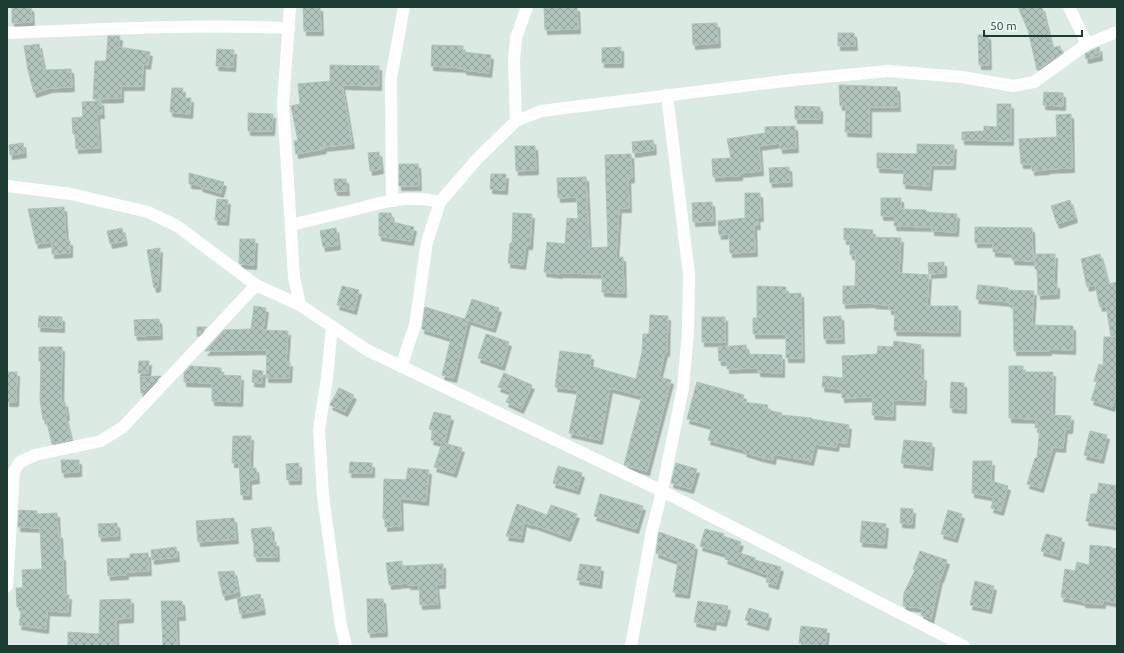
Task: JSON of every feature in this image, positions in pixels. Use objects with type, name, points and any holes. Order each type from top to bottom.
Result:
[{"type":"street","points":[[290,7],[283,104],[294,277],[300,305]]},
{"type":"street","points":[[392,200],[391,78],[404,7]]},
{"type":"street","points":[[516,121],[514,61],[516,38],[527,7]]},
{"type":"street","points":[[1069,7],[1087,44]]},
{"type":"street","points":[[7,33],[185,26],[289,28]]},
{"type":"street","points":[[401,367],[415,325],[427,242],[440,202],[478,158],[516,121],[541,111],[793,80],[888,71],[962,77],[1013,86],[1034,82],[1087,44],[1117,32]]},
{"type":"street","points":[[630,646],[652,531],[662,491],[683,388],[688,332],[689,275],[667,95]]},
{"type":"street","points":[[7,186],[71,194],[148,212],[177,226],[256,285],[300,305],[367,350],[662,491],[964,646]]},
{"type":"street","points":[[291,225],[392,200],[412,198],[440,202]]},
{"type":"street","points":[[7,586],[14,471],[20,462],[35,455],[101,441],[123,427],[256,285]]},
{"type":"street","points":[[332,326],[327,378],[319,429],[324,496],[341,626],[346,646]]},
{"type":"building","points":[[12,7],[31,7],[32,22],[12,23]]},
{"type":"building","points":[[303,7],[320,7],[321,31],[304,31]]},
{"type":"building","points":[[544,7],[577,7],[578,29],[545,30]]},
{"type":"building","points":[[1018,7],[1042,7],[1052,48],[1060,46],[1062,53],[1037,70],[1028,30]]},
{"type":"building","points":[[717,23],[718,43],[693,45],[692,24]]},
{"type":"building","points":[[838,33],[854,33],[855,46],[838,46]]},
{"type":"building","points":[[978,35],[988,35],[989,65],[979,65]]},
{"type":"building","points":[[108,36],[120,36],[119,47],[150,52],[148,65],[143,64],[142,86],[121,86],[121,98],[93,99],[95,61],[106,61]]},
{"type":"building","points":[[39,44],[44,70],[71,69],[72,87],[50,88],[34,93],[24,46]]},
{"type":"building","points":[[432,45],[463,46],[463,52],[491,55],[489,73],[464,70],[464,68],[431,66]]},
{"type":"building","points":[[621,47],[621,63],[602,63],[602,48]]},
{"type":"building","points":[[1099,47],[1100,56],[1086,59],[1085,54]]},
{"type":"building","points":[[217,49],[234,50],[233,67],[216,66]]},
{"type":"building","points":[[330,65],[379,66],[379,86],[342,85],[352,144],[323,147],[324,149],[296,154],[294,141],[298,141],[291,106],[300,104],[298,84],[330,81]]},
{"type":"building","points":[[839,85],[897,87],[898,107],[869,107],[869,133],[845,132],[846,105],[840,106]]},
{"type":"building","points":[[172,88],[183,88],[182,98],[191,98],[190,114],[170,112]]},
{"type":"building","points":[[1044,92],[1063,93],[1063,106],[1043,105]]},
{"type":"building","points":[[101,101],[102,114],[97,114],[99,148],[76,149],[72,118],[83,117],[82,102]]},
{"type":"building","points":[[997,104],[1011,104],[1011,141],[962,140],[962,132],[984,131],[984,126],[997,127]]},
{"type":"building","points":[[795,106],[820,107],[820,119],[795,119]]},
{"type":"building","points":[[248,113],[273,114],[272,131],[248,131]]},
{"type":"building","points":[[1071,114],[1072,168],[1032,171],[1032,164],[1021,164],[1019,139],[1057,137],[1056,115]]},
{"type":"building","points":[[795,126],[796,148],[780,149],[780,143],[759,146],[761,171],[740,173],[740,176],[713,177],[712,159],[731,158],[727,139],[765,133],[765,127]]},
{"type":"building","points":[[653,140],[654,150],[633,153],[632,142]]},
{"type":"building","points":[[23,143],[24,153],[10,155],[9,145]]},
{"type":"building","points":[[917,144],[954,145],[953,165],[931,165],[929,186],[903,184],[904,169],[877,168],[877,153],[917,154]]},
{"type":"building","points":[[515,146],[535,146],[536,170],[516,171]]},
{"type":"building","points":[[379,152],[381,169],[370,171],[368,153]]},
{"type":"building","points":[[631,154],[632,178],[628,179],[629,208],[619,208],[616,258],[623,257],[624,293],[602,292],[602,274],[560,274],[544,272],[547,242],[565,244],[567,218],[578,219],[577,197],[558,198],[557,178],[586,177],[589,248],[608,247],[605,155]]},
{"type":"building","points":[[399,164],[418,164],[419,186],[399,186]]},
{"type":"building","points":[[789,167],[790,182],[770,183],[769,168]]},
{"type":"building","points":[[189,173],[224,182],[221,193],[200,187],[201,185],[189,184]]},
{"type":"building","points":[[491,174],[506,174],[505,190],[490,189]]},
{"type":"building","points":[[334,179],[346,179],[347,191],[335,191]]},
{"type":"building","points":[[745,193],[760,193],[761,217],[757,217],[758,225],[754,225],[755,252],[730,253],[729,234],[719,235],[718,221],[745,218]]},
{"type":"building","points":[[881,198],[901,198],[901,209],[926,210],[926,212],[957,214],[956,232],[932,231],[932,227],[894,226],[895,216],[881,216]]},
{"type":"building","points":[[217,199],[228,200],[226,221],[215,220]]},
{"type":"building","points":[[1070,200],[1075,218],[1057,224],[1051,206]]},
{"type":"building","points":[[712,202],[713,221],[693,222],[692,203]]},
{"type":"building","points":[[64,207],[66,241],[70,241],[70,253],[52,254],[52,242],[36,244],[28,209]]},
{"type":"building","points":[[379,213],[391,213],[392,222],[414,227],[411,241],[379,236]]},
{"type":"building","points":[[513,213],[532,214],[530,245],[526,245],[523,265],[508,263],[510,243],[512,243]]},
{"type":"building","points":[[975,227],[1032,228],[1033,261],[1012,260],[1012,253],[993,252],[993,243],[975,243]]},
{"type":"building","points":[[122,228],[125,241],[110,244],[107,231]]},
{"type":"building","points":[[336,228],[338,245],[323,247],[320,231]]},
{"type":"building","points":[[844,228],[873,230],[872,237],[901,238],[899,273],[929,275],[927,306],[958,306],[958,332],[894,331],[895,310],[889,310],[889,305],[873,303],[843,304],[843,286],[855,286],[856,255],[850,255],[850,240],[844,240]]},
{"type":"building","points":[[240,239],[255,239],[254,265],[239,263]]},
{"type":"building","points":[[160,248],[158,287],[154,288],[147,250]]},
{"type":"building","points":[[1035,254],[1055,254],[1054,284],[1057,284],[1057,294],[1038,295]]},
{"type":"building","points":[[1100,254],[1108,284],[1117,282],[1117,335],[1111,336],[1106,306],[1100,307],[1095,285],[1087,287],[1081,259]]},
{"type":"building","points":[[944,262],[944,273],[929,274],[928,263]]},
{"type":"building","points":[[978,285],[1008,288],[1008,290],[1034,291],[1032,322],[1034,325],[1073,326],[1073,350],[1049,349],[1049,351],[1014,351],[1013,304],[1009,304],[1009,302],[976,299]]},
{"type":"building","points":[[342,286],[359,290],[354,310],[337,305]]},
{"type":"building","points":[[757,286],[786,287],[786,294],[801,293],[802,358],[786,358],[786,334],[753,334],[753,318],[757,318]]},
{"type":"building","points":[[472,299],[499,308],[493,328],[465,319]]},
{"type":"building","points":[[254,306],[266,308],[263,330],[288,331],[286,362],[290,362],[289,378],[266,378],[267,350],[205,351],[224,330],[251,329]]},
{"type":"building","points":[[425,307],[468,320],[454,378],[442,375],[451,338],[422,329]]},
{"type":"building","points":[[650,315],[668,316],[667,352],[665,352],[659,377],[671,380],[647,471],[624,465],[642,396],[610,388],[600,440],[569,433],[578,390],[555,387],[560,351],[591,355],[590,366],[636,379],[642,352],[643,334],[649,334]]},
{"type":"building","points":[[39,316],[62,317],[62,328],[38,327]]},
{"type":"building","points":[[841,316],[842,339],[824,339],[823,317]]},
{"type":"building","points":[[702,317],[725,317],[725,342],[702,342]]},
{"type":"building","points":[[159,319],[160,335],[135,336],[134,320]]},
{"type":"building","points":[[197,327],[207,327],[197,337]]},
{"type":"building","points":[[486,334],[509,342],[502,366],[478,358]]},
{"type":"building","points":[[1104,337],[1117,337],[1117,393],[1112,407],[1091,400],[1097,382],[1094,381],[1099,364],[1103,366]]},
{"type":"building","points":[[894,341],[921,345],[921,376],[924,376],[923,401],[893,400],[893,416],[872,415],[873,397],[842,398],[842,389],[822,387],[823,376],[843,378],[842,356],[877,354],[878,346],[893,347]]},
{"type":"building","points":[[746,345],[747,354],[782,355],[782,373],[758,372],[758,368],[727,369],[727,361],[719,361],[718,347]]},
{"type":"building","points":[[39,347],[62,347],[61,403],[65,402],[67,416],[65,416],[71,440],[52,444],[46,419],[43,420],[40,400],[41,361],[39,361]]},
{"type":"building","points":[[139,361],[149,361],[148,373],[138,373]]},
{"type":"building","points":[[190,366],[221,368],[221,375],[241,376],[240,402],[212,401],[212,383],[184,382],[184,373]]},
{"type":"building","points":[[1009,366],[1023,366],[1023,372],[1053,372],[1052,415],[1071,416],[1070,429],[1065,429],[1063,448],[1053,447],[1041,488],[1027,484],[1035,458],[1037,458],[1040,428],[1035,428],[1036,419],[1009,418]]},
{"type":"building","points":[[253,370],[263,371],[262,383],[252,382]]},
{"type":"building","points":[[7,372],[17,372],[16,402],[7,402]]},
{"type":"building","points":[[504,373],[532,385],[521,409],[506,402],[511,392],[498,387]]},
{"type":"building","points":[[161,376],[144,393],[141,393],[140,377]]},
{"type":"building","points":[[697,382],[744,395],[742,402],[768,405],[767,410],[782,413],[781,415],[812,418],[811,419],[849,425],[847,443],[837,442],[836,447],[815,444],[811,461],[774,454],[773,460],[744,452],[745,450],[708,440],[712,426],[687,419]]},
{"type":"building","points":[[951,382],[964,383],[964,409],[950,408]]},
{"type":"building","points":[[339,388],[354,395],[345,412],[330,405]]},
{"type":"building","points":[[434,412],[451,416],[444,443],[462,448],[454,473],[434,467],[442,443],[431,440],[433,430],[429,429]]},
{"type":"building","points":[[1090,431],[1107,435],[1101,459],[1084,455]]},
{"type":"building","points":[[233,436],[251,436],[250,468],[256,468],[257,479],[249,480],[249,495],[241,495],[239,463],[232,463]]},
{"type":"building","points":[[904,440],[932,443],[930,466],[901,463]]},
{"type":"building","points":[[61,460],[79,460],[79,472],[62,473]]},
{"type":"building","points":[[973,461],[992,461],[991,481],[1008,486],[1001,511],[991,508],[994,497],[972,493]]},
{"type":"building","points":[[350,462],[372,463],[372,473],[349,473]]},
{"type":"building","points":[[299,463],[299,480],[287,480],[286,464]]},
{"type":"building","points":[[676,463],[697,469],[691,489],[671,483]]},
{"type":"building","points":[[558,466],[582,473],[577,490],[553,483]]},
{"type":"building","points":[[408,468],[429,470],[426,501],[400,498],[401,526],[385,527],[385,519],[383,519],[384,479],[406,480]]},
{"type":"building","points":[[1099,483],[1117,486],[1117,526],[1086,521],[1091,494],[1097,494]]},
{"type":"building","points":[[600,494],[643,506],[636,529],[594,516]]},
{"type":"building","points":[[517,504],[547,515],[551,505],[577,514],[568,537],[524,522],[521,538],[506,536]]},
{"type":"building","points":[[901,508],[913,509],[912,524],[900,523]]},
{"type":"building","points":[[19,510],[37,511],[37,514],[57,513],[61,556],[63,556],[64,595],[69,595],[68,612],[47,611],[46,629],[19,625],[22,607],[17,607],[16,588],[23,588],[22,570],[42,569],[40,528],[18,527]]},
{"type":"building","points":[[948,510],[962,514],[955,538],[941,534]]},
{"type":"building","points":[[234,518],[236,539],[198,542],[196,521]]},
{"type":"building","points":[[862,521],[886,524],[884,544],[860,542]]},
{"type":"building","points":[[117,523],[118,536],[99,537],[98,524]]},
{"type":"building","points":[[271,527],[272,542],[276,542],[277,557],[254,557],[254,542],[251,529]]},
{"type":"building","points":[[705,529],[724,534],[723,536],[741,542],[737,552],[755,558],[755,560],[781,567],[776,585],[766,582],[768,575],[725,559],[727,554],[700,546]]},
{"type":"building","points":[[659,532],[695,545],[687,594],[673,592],[678,561],[656,553]]},
{"type":"building","points":[[1046,534],[1062,538],[1058,556],[1041,551]]},
{"type":"building","points":[[1090,545],[1117,549],[1117,603],[1103,600],[1103,604],[1083,603],[1083,601],[1061,597],[1065,569],[1075,571],[1077,562],[1089,565]]},
{"type":"building","points":[[176,547],[177,557],[152,560],[151,550]]},
{"type":"building","points":[[920,551],[947,560],[940,578],[931,619],[921,615],[922,608],[903,606],[904,593],[915,570],[913,569]]},
{"type":"building","points":[[148,553],[149,571],[126,572],[126,575],[108,576],[107,559],[130,558],[130,554]]},
{"type":"building","points":[[402,561],[402,566],[443,564],[443,584],[436,584],[438,604],[420,605],[419,585],[408,585],[408,583],[389,585],[386,563]]},
{"type":"building","points":[[580,564],[601,567],[599,584],[577,580]]},
{"type":"building","points":[[234,571],[238,592],[223,596],[218,572]]},
{"type":"building","points":[[975,581],[994,586],[989,609],[970,605]]},
{"type":"building","points":[[260,594],[263,610],[240,614],[237,598]]},
{"type":"building","points":[[131,599],[131,618],[116,619],[116,646],[68,646],[68,632],[99,634],[100,600]]},
{"type":"building","points":[[367,599],[383,599],[385,632],[368,633]]},
{"type":"building","points":[[161,601],[182,601],[183,616],[176,616],[177,646],[163,646]]},
{"type":"building","points":[[698,601],[728,606],[724,622],[714,620],[713,626],[694,622]]},
{"type":"building","points":[[749,608],[769,614],[766,626],[745,620]]},
{"type":"building","points":[[801,626],[827,629],[825,646],[799,643]]}]
